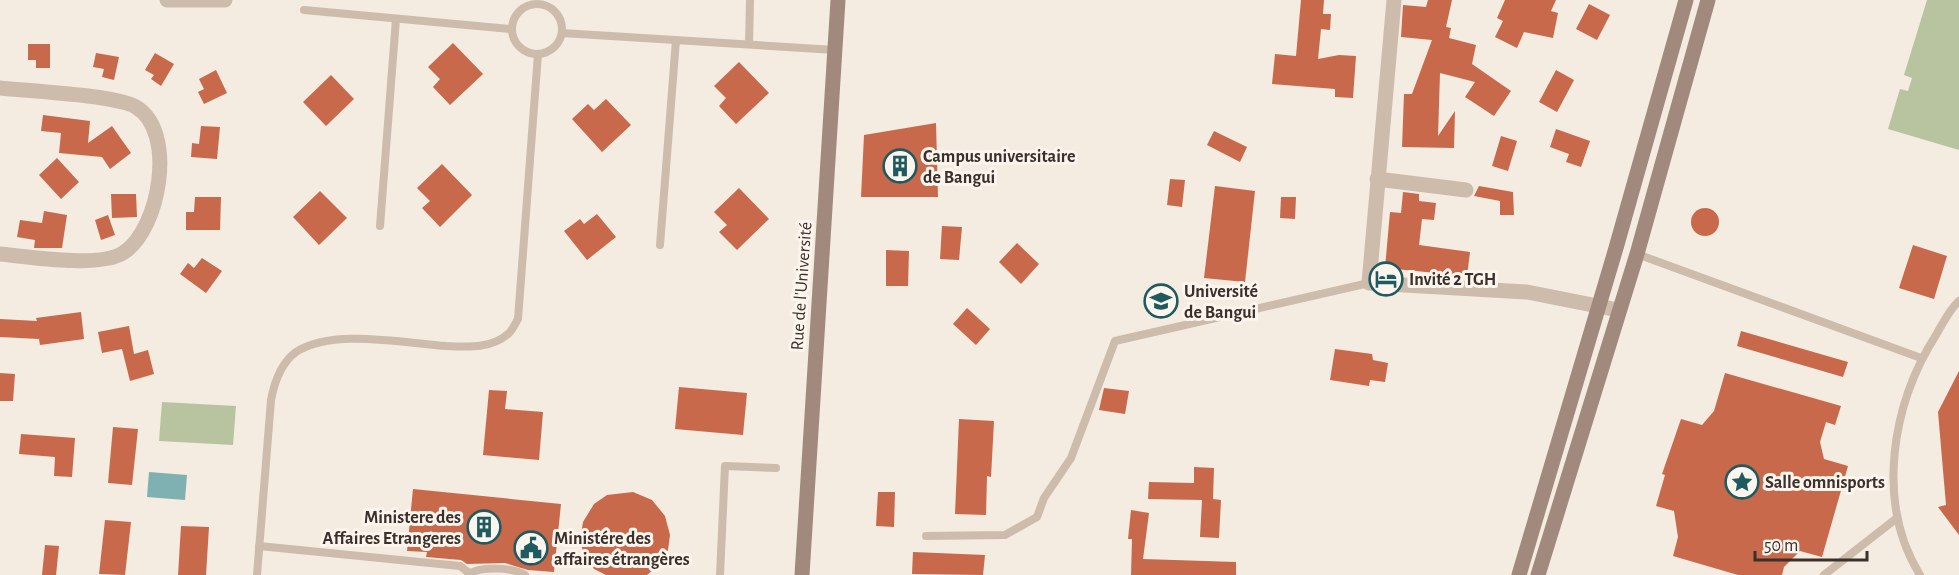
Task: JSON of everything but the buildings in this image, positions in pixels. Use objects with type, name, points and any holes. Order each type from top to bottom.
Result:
[{"type":"street","points":[[167,0],[225,0]]},
{"type":"street","name":"Rue de l'Université","points":[[802,575],[838,0]]},
{"type":"street","points":[[1394,0],[1369,283],[1527,292],[1618,310]]},
{"type":"street","points":[[1519,575],[1597,305],[1617,248],[1686,0]]},
{"type":"street","points":[[1538,575],[1637,254],[1708,0]]},
{"type":"street","points":[[0,88],[108,99],[134,105],[149,117],[160,145],[156,195],[144,230],[122,253],[93,260],[0,254]]},
{"type":"street","points":[[1377,180],[1466,190]]},
{"type":"lane","points":[[749,44],[750,0]]},
{"type":"lane","points":[[537,2],[548,6],[556,13],[562,33],[550,51],[538,54],[518,47],[511,29],[517,13],[525,6],[537,2]]},
{"type":"lane","points":[[304,10],[511,29]]},
{"type":"lane","points":[[380,225],[396,19]]},
{"type":"lane","points":[[562,33],[835,50]]},
{"type":"lane","points":[[660,245],[676,40]]},
{"type":"lane","points":[[257,575],[271,400],[275,381],[294,354],[315,342],[356,339],[471,348],[491,344],[508,334],[518,319],[538,54]]},
{"type":"lane","points":[[1637,254],[1921,358]]},
{"type":"lane","points":[[926,536],[1005,536],[1036,517],[1044,498],[1071,458],[1115,341],[1369,283]]},
{"type":"lane","points":[[1920,575],[1896,518],[1892,462],[1904,407],[1921,358],[1959,301]]},
{"type":"lane","points":[[720,575],[725,466],[776,468]]},
{"type":"lane","points":[[1824,575],[1896,518]]},
{"type":"lane","points":[[259,546],[460,566],[468,574],[480,570],[519,571],[525,575]]},
{"type":"green space","points":[[1927,0],[1959,0],[1959,150],[1888,129],[1900,89],[1908,91],[1912,78],[1904,75]]},
{"type":"green space","points":[[162,402],[236,406],[233,445],[159,441]]},
{"type":"water","points":[[149,472],[187,475],[185,500],[147,497]]},
{"type":"place","name":"Campus universitaire de Bangui","points":[[900,166]]},
{"type":"place","name":"Invité 2 TGH","points":[[1386,279]]},
{"type":"place","name":"Université de Bangui","points":[[1161,301]]},
{"type":"place","name":"Salle omnisports","points":[[1742,482]]},
{"type":"place","name":"Ministere des Affaires Etrangeres","points":[[484,527]]},
{"type":"place","name":"Ministére des affaires étrangères","points":[[531,548]]}]
